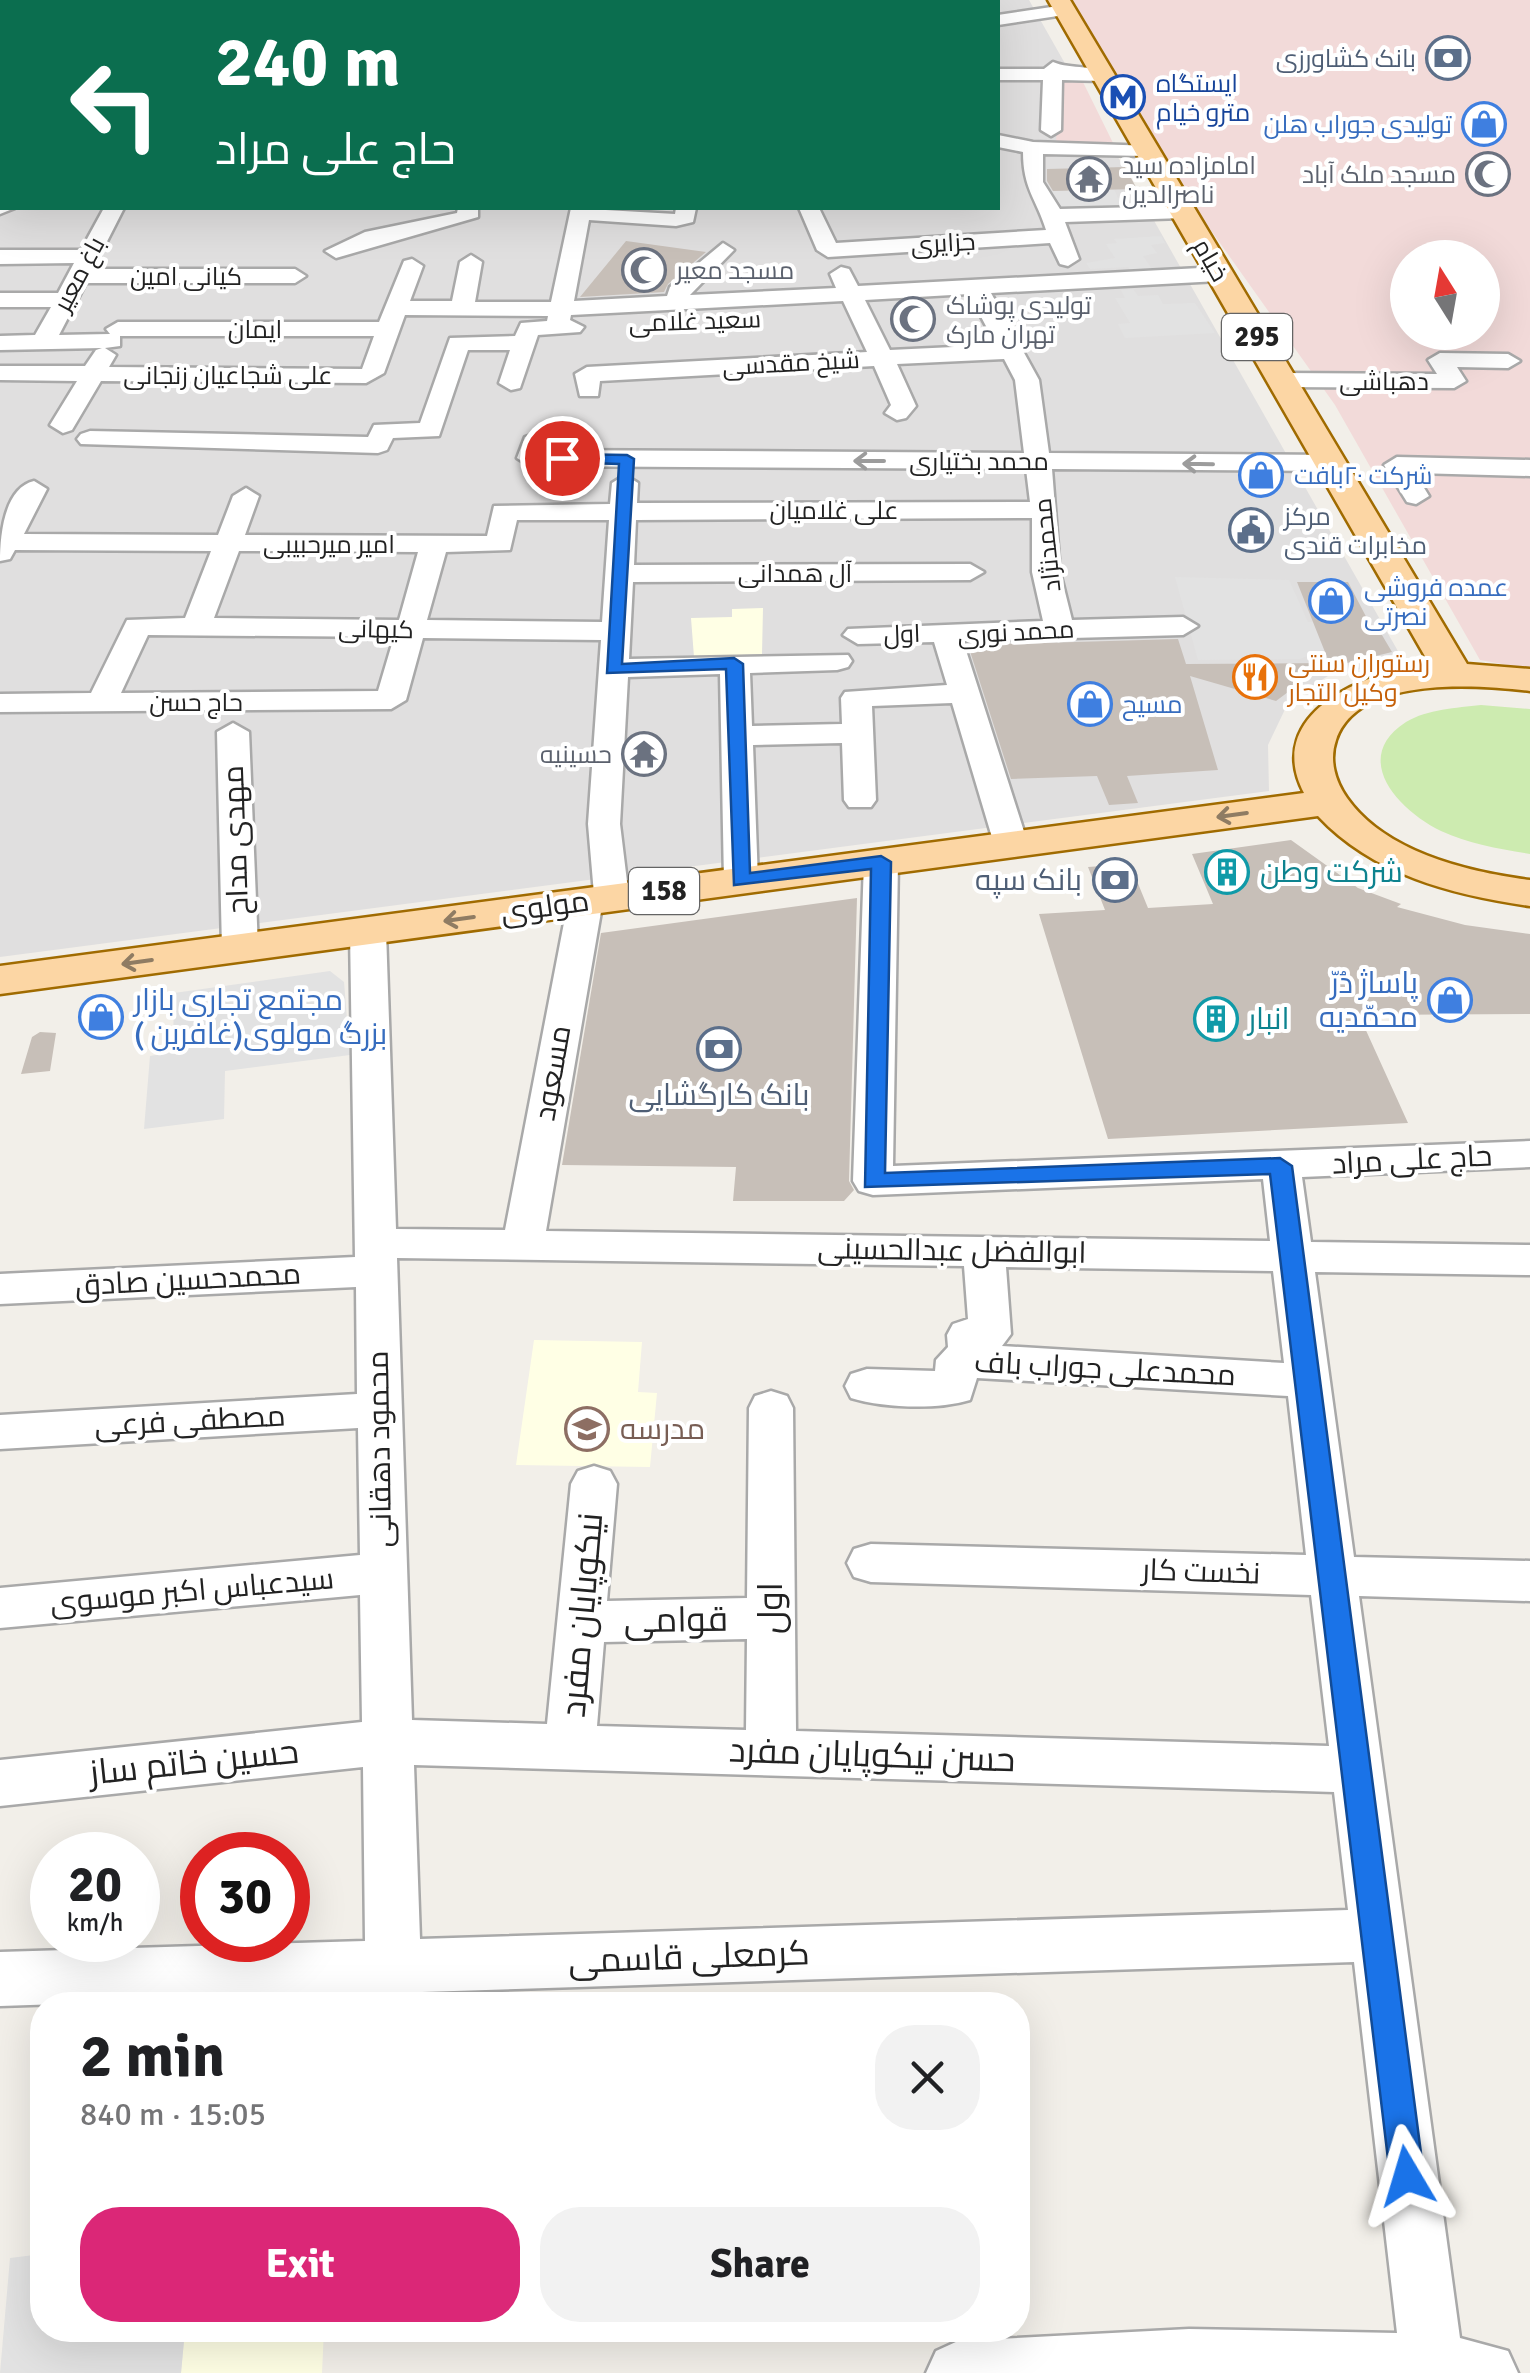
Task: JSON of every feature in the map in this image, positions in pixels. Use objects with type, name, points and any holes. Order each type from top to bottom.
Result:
[{"type":"main road","name":"خیام","points":[[1062,5],[1455,675]]},
{"type":"main road","points":[[1530,680],[1455,675],[1391,684],[1336,711],[1320,731],[1313,753],[1315,777],[1328,802],[1360,833],[1426,869],[1466,882],[1530,893]]},
{"type":"main road","name":"مولوی","points":[[0,980],[1328,802]]},
{"type":"street","points":[[1000,20],[1062,5]]},
{"type":"street","points":[[1000,63],[1038,60],[1048,52],[1096,63]]},
{"type":"street","points":[[1000,74],[1053,71],[1096,63]]},
{"type":"street","points":[[1052,130],[1053,71]]},
{"type":"street","points":[[1000,140],[1033,148],[1146,150]]},
{"type":"street","points":[[1033,148],[1024,182],[1045,194],[1055,228],[1081,281]]},
{"type":"street","name":"باغ معیر","points":[[44,341],[113,210]]},
{"type":"street","points":[[336,251],[374,237],[467,218],[468,210]]},
{"type":"street","name":"جزایری","points":[[810,210],[828,250],[1055,228],[1115,226],[1183,212]]},
{"type":"street","points":[[0,253],[6,212]]},
{"type":"street","points":[[579,216],[676,220],[687,212]]},
{"type":"street","points":[[579,216],[678,243]]},
{"type":"street","points":[[558,318],[579,216]]},
{"type":"street","points":[[680,369],[673,323],[678,292],[723,250]]},
{"type":"street","name":"کیانی امین","points":[[0,253],[150,276],[295,276]]},
{"type":"street","points":[[462,308],[471,262]]},
{"type":"street","points":[[395,318],[412,266]]},
{"type":"street","name":"سعید غلامی","points":[[526,335],[558,318],[673,323],[850,293],[1219,274]]},
{"type":"street","points":[[63,425],[150,276]]},
{"type":"street","name":"محمدنژاد","points":[[977,287],[1028,380],[1044,510],[1046,572],[1060,628]]},
{"type":"street","points":[[850,293],[904,406],[897,414]]},
{"type":"street","points":[[0,300],[66,300]]},
{"type":"street","name":"ایمان","points":[[0,343],[395,318],[462,308],[558,318]]},
{"type":"street","name":"علی شجاعیان زنجانی","points":[[0,373],[363,376],[372,373],[395,318]]},
{"type":"street","points":[[90,439],[378,445],[383,430],[431,426],[458,343],[526,335],[511,383]]},
{"type":"street","name":"شیخ مقدسی","points":[[588,391],[588,374],[1012,351]]},
{"type":"street","name":"دهباشی","points":[[1282,380],[1454,381],[1440,360],[1508,361]]},
{"type":"street","points":[[189,442],[222,375]]},
{"type":"street","name":"محمد بختیاری","points":[[534,442],[530,458],[1330,463]]},
{"type":"street","name":"مسعود","points":[[523,1246],[599,900],[627,459]]},
{"type":"street","points":[[1416,496],[1396,465],[1530,468]]},
{"type":"street","points":[[3,548],[34,489]]},
{"type":"street","points":[[196,626],[246,496]]},
{"type":"street","name":"علی غلامیان","points":[[624,509],[1044,510]]},
{"type":"street","name":"امیر میرحبیبی","points":[[3,548],[500,544],[504,512],[624,509]]},
{"type":"street","points":[[411,629],[434,544]]},
{"type":"street","name":"آل همدانی","points":[[619,574],[970,572]]},
{"type":"street","name":"کیهانی","points":[[102,702],[138,626],[196,626],[337,615],[411,629],[616,631]]},
{"type":"street","name":"محمد نوری","points":[[1011,844],[946,632],[1183,626]]},
{"type":"street","name":"حاج حسن","points":[[0,703],[392,700],[411,629]]},
{"type":"street","name":"اول","points":[[858,636],[946,632]]},
{"type":"street","points":[[613,669],[837,661]]},
{"type":"street","points":[[734,664],[741,880]]},
{"type":"street","points":[[860,800],[856,698],[966,693]]},
{"type":"street","name":"مهدی مداح","points":[[233,732],[240,948]]},
{"type":"street","points":[[735,736],[858,733]]},
{"type":"street","name":"حاج علی مراد","points":[[881,862],[873,1181],[1530,1154]]},
{"type":"street","name":"محمود دهقانی","points":[[368,931],[393,1986]]},
{"type":"street","points":[[958,2373],[1189,2360],[1459,2369],[1377,1935],[1280,1166]]},
{"type":"street","name":"ابوالفضل عبدالحسینی","points":[[375,1257],[523,1246],[1530,1260]]},
{"type":"street","points":[[970,1361],[968,1335],[990,1334],[984,1252]]},
{"type":"street","name":"محمدحسین صادق","points":[[0,1290],[375,1257]]},
{"type":"street","name":"محمدعلی جوراب باف","points":[[867,1386],[954,1388],[958,1360],[1308,1382]]},
{"type":"street","name":"اول","points":[[771,1408],[772,1752]]},
{"type":"street","name":"مصطفی فرعی","points":[[0,1432],[379,1410]]},
{"type":"street","name":"نیکوپایان مفرد","points":[[570,1746],[594,1484]]},
{"type":"street","name":"نخست کار","points":[[871,1563],[1530,1580]]},
{"type":"street","name":"سیدعباس اکبر موسوی","points":[[0,1608],[383,1573]]},
{"type":"street","name":"قوامی","points":[[582,1622],[770,1618]]},
{"type":"street","name":"حسن نیکوپایان مفرد","points":[[387,1742],[1356,1770]]},
{"type":"street","name":"حسین خاتم ساز","points":[[0,1782],[387,1742]]},
{"type":"street","name":"کرمعلی قاسمی","points":[[0,1979],[393,1986],[1377,1935]]},
{"type":"shaded area","points":[[1000,0],[1029,0],[1403,660],[1328,676],[1289,701],[1268,745],[1269,791],[0,957],[0,210],[1000,210]]},
{"type":"shaded area","points":[[1067,0],[1530,0],[1530,669],[1480,660],[1335,405],[1183,191],[1147,125]]},
{"type":"shaded area","points":[[1058,76],[1080,76],[1115,147],[1056,146]]},
{"type":"shaded area","points":[[1114,189],[1118,198],[1142,198],[1146,205],[1057,211],[1051,191]]},
{"type":"shaded area","points":[[1161,236],[1165,243],[1151,245],[1157,253],[1143,256],[1156,275],[1134,276],[1128,267],[1090,269],[1086,263],[1115,258],[1106,244],[1117,243],[1114,239]]},
{"type":"shaded area","points":[[1133,289],[1138,296],[1158,295],[1163,304],[1195,303],[1215,333],[1125,338],[1118,324],[1130,323],[1115,298],[1125,298],[1121,290]]},
{"type":"shaded area","points":[[1175,577],[1289,580],[1308,622],[1366,622],[1341,643],[1300,659],[1198,660]]},
{"type":"shaded area","points":[[763,608],[762,654],[694,657],[691,618],[732,617],[732,609]]},
{"type":"shaded area","points":[[330,971],[344,982],[350,1055],[225,1071],[224,1119],[144,1129],[150,1056],[173,1052],[174,993]]},
{"type":"shaded area","name":"مدرسه","points":[[534,1340],[642,1342],[638,1392],[657,1393],[650,1467],[516,1465]]},
{"type":"shaded area","points":[[30,2256],[30,2342],[184,2342],[181,2373],[0,2373],[10,2258]]},
{"type":"shaded area","points":[[184,2342],[323,2342],[322,2373],[181,2373]]},
{"type":"green space","points":[[1481,705],[1530,709],[1530,854],[1462,839],[1425,822],[1396,797],[1381,767],[1382,751],[1390,736],[1406,722],[1433,712]]},
{"type":"building","name":"امامزاده سید ناصرالدین","points":[[1125,167],[1137,189],[1053,191],[1047,181],[1047,169]]},
{"type":"building","name":"مسجد معیر","points":[[626,241],[706,252],[668,284],[664,292],[580,297]]},
{"type":"building","points":[[1297,582],[1348,582],[1373,630],[1379,630],[1392,652],[1331,667]]},
{"type":"building","name":"مسیح","points":[[1178,639],[1186,664],[1327,663],[1276,701],[1190,676],[1218,770],[1127,776],[1138,803],[1109,805],[1097,776],[1011,779],[968,645]]},
{"type":"building","name":"حسینیه","points":[[628,740],[660,740],[661,768],[627,769]]},
{"type":"building","name":"انبار","points":[[1291,840],[1358,888],[1401,904],[1397,907],[1465,925],[1530,934],[1530,1014],[1359,1015],[1408,1123],[1108,1139],[1039,914],[1105,910],[1088,867],[1130,864],[1148,908],[1213,904],[1192,854]]},
{"type":"building","name":"بانک کارگشایی","points":[[857,898],[849,1181],[854,1190],[844,1201],[733,1201],[736,1167],[562,1165],[601,933]]},
{"type":"building","points":[[40,1032],[56,1033],[50,1071],[21,1074],[32,1037]]},
{"type":"place","name":"بانک کشاورزی","points":[[1448,58]]},
{"type":"place","name":"ایستگاه مترو خیام","points":[[1123,97]]},
{"type":"place","name":"تولیدی جوراب هلن","points":[[1484,124]]},
{"type":"place","name":"مسجد ملک آباد","points":[[1488,174]]},
{"type":"place","name":"امامزاده سید ناصرالدین","points":[[1089,179]]},
{"type":"place","name":"مسجد معیر","points":[[644,270]]},
{"type":"place","name":"تولیدی پوشاک تهران مارک","points":[[913,319]]},
{"type":"place","name":"شرکت ۲۰بافت","points":[[1261,475]]},
{"type":"place","name":"مرکز مخابرات قندی","points":[[1251,530]]},
{"type":"place","name":"عمده فروشی نصرتی","points":[[1331,601]]},
{"type":"place","name":"رستوران سنتی وکیل التجار","points":[[1255,677]]},
{"type":"place","name":"مسیح","points":[[1090,704]]},
{"type":"place","name":"حسینیه","points":[[644,754]]},
{"type":"place","name":"شرکت وطن","points":[[1227,872]]},
{"type":"place","name":"بانک سپه","points":[[1115,880]]},
{"type":"place","name":"پاساژ دُرّ محمّدیه","points":[[1450,1000]]},
{"type":"place","name":"مجتمع تجاری بازار بزرگ مولوی(غافرین )","points":[[101,1017]]},
{"type":"place","name":"انبار","points":[[1216,1019]]},
{"type":"place","name":"بانک کارگشایی","points":[[719,1049]]},
{"type":"place","name":"مدرسه","points":[[587,1429]]},
{"type":"route","points":[[562,458],[627,459],[613,669],[734,664],[741,880],[881,862],[873,1181],[1280,1166],[1407,2176]]}]
